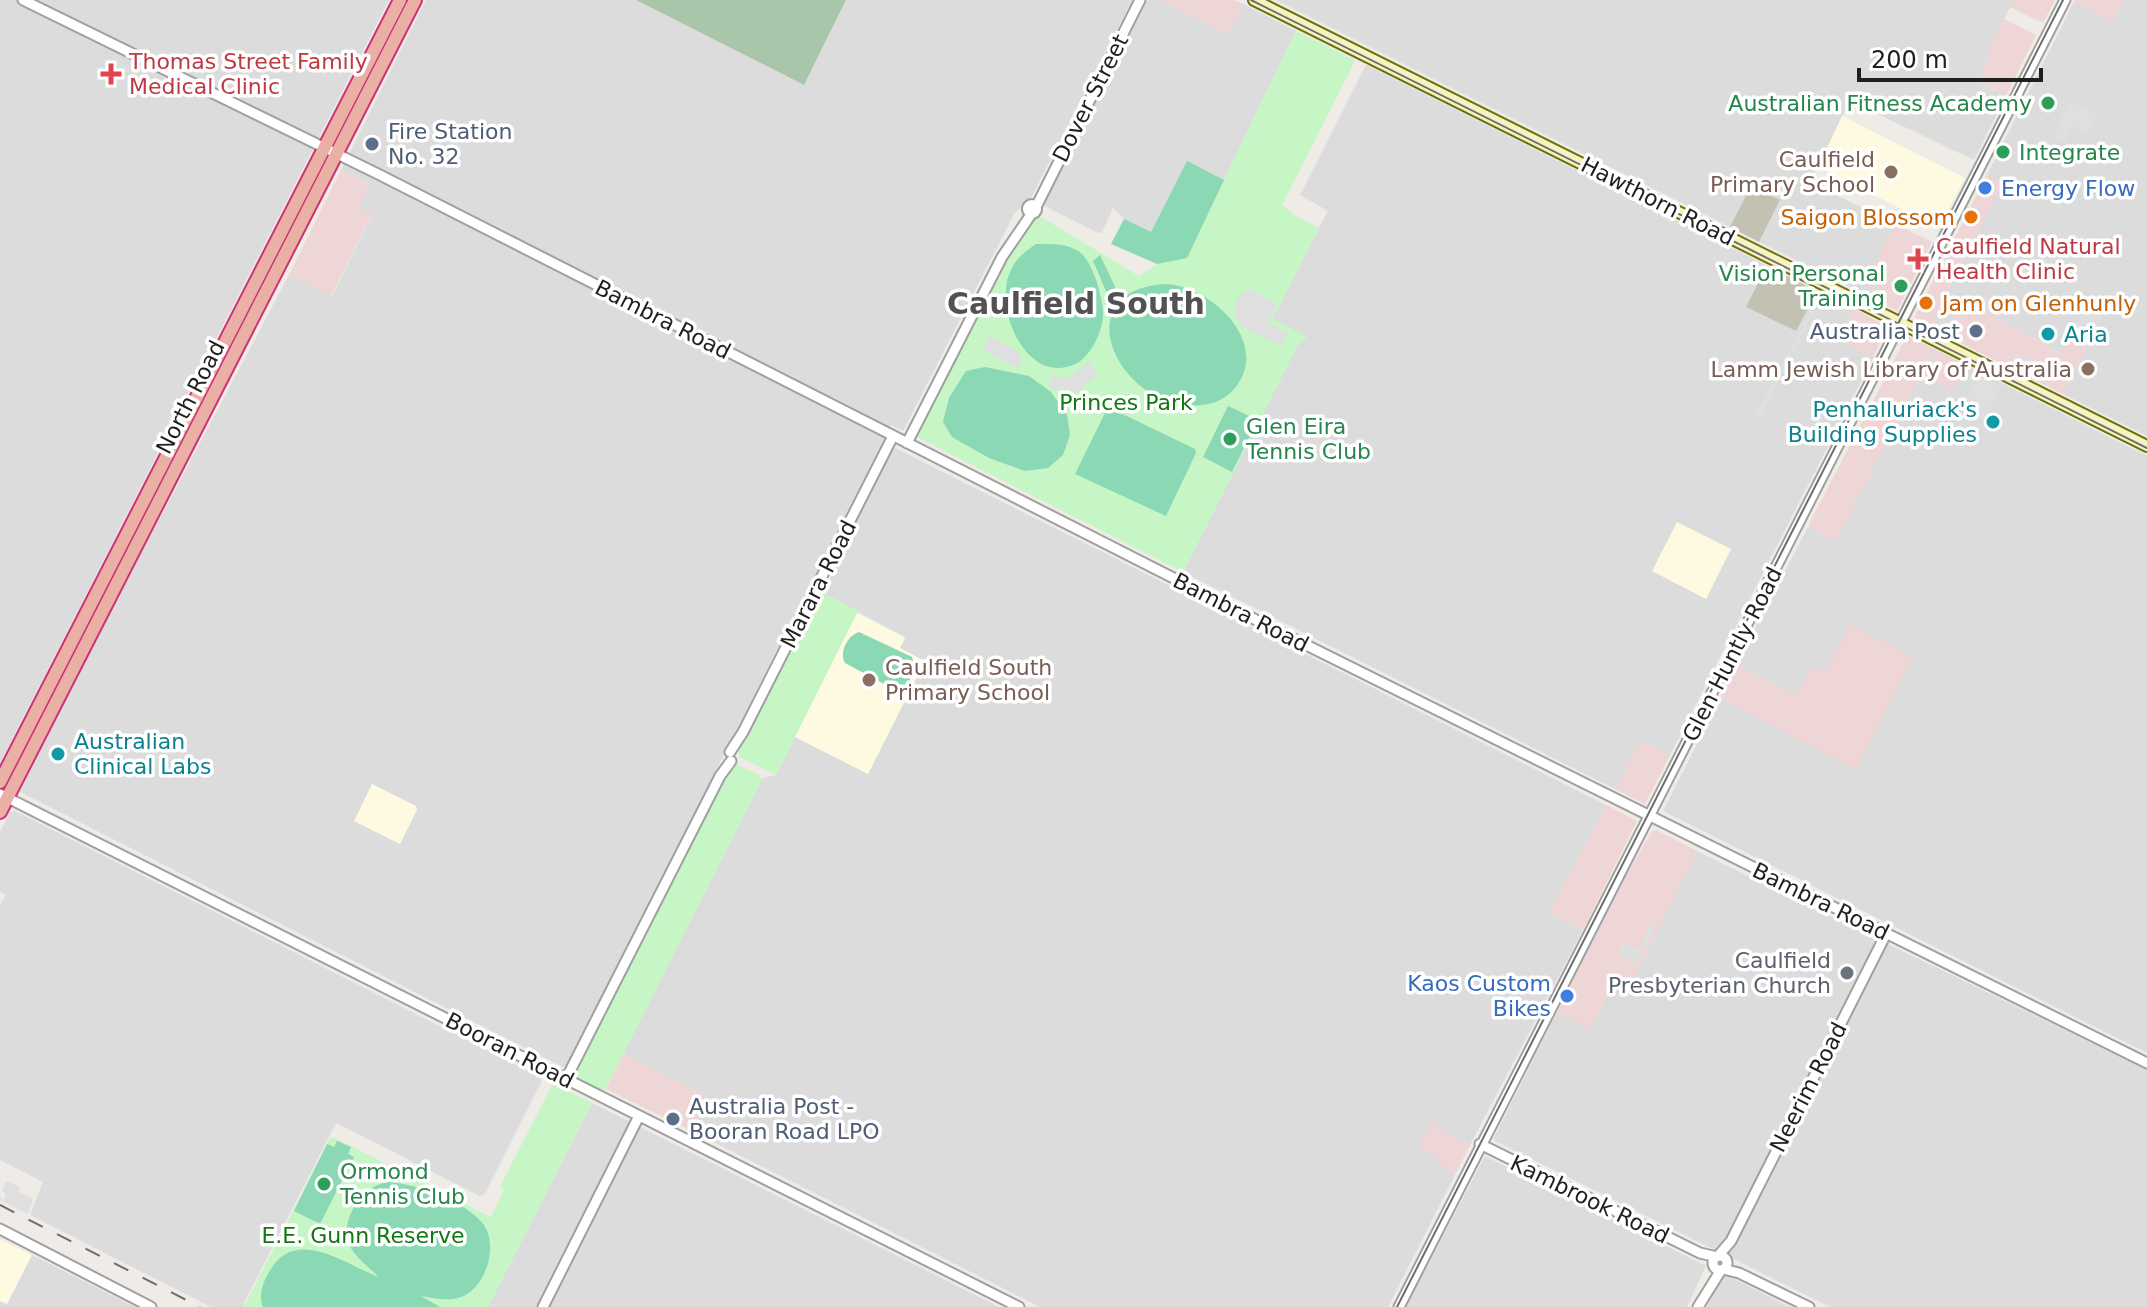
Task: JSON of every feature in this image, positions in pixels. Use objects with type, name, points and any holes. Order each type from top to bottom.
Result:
[{"type":"highway","name":"North Road","points":[[0,812],[4,796],[338,155],[356,102],[400,0]]},
{"type":"highway","name":"North Road","points":[[0,782],[325,148],[356,102],[415,0]]},
{"type":"main road","name":"Hawthorn Road","points":[[1254,0],[2147,446]]},
{"type":"street","name":"Bambra Road","points":[[23,0],[325,148],[1649,816],[2147,1063]]},
{"type":"street","name":"Dover Street","points":[[907,443],[1002,257],[1040,195],[1140,0]]},
{"type":"street","name":"Glen Huntly Road","points":[[1399,1307],[2065,0]]},
{"type":"street","name":"Marara Road","points":[[568,1080],[893,436]]},
{"type":"street","name":"Booran Road","points":[[4,796],[1019,1307]]},
{"type":"street","name":"Neerim Road","points":[[1698,1307],[1886,934]]},
{"type":"street","points":[[543,1307],[639,1116]]},
{"type":"street","name":"Kambrook Road","points":[[1480,1144],[1809,1307]]},
{"type":"street","points":[[0,1232],[151,1307]]},
{"type":"shaded area","points":[[0,0],[389,0],[0,763]]},
{"type":"shaded area","points":[[426,0],[636,0],[804,85],[846,0],[1132,0],[1032,196],[1014,214],[903,431],[891,425],[563,1067],[20,792],[107,618],[289,275],[332,296],[372,215],[359,208],[370,184],[341,170]]},
{"type":"shaded area","points":[[1148,0],[1159,0],[1228,34],[1243,4],[1296,31],[1224,180],[1187,162],[1151,233],[1124,219],[1113,208],[1102,232],[1098,233],[1044,203]]},
{"type":"shaded area","points":[[1159,0],[1234,0],[1243,4],[1228,34]]},
{"type":"shaded area","points":[[1276,0],[2014,0],[1988,50],[1986,66],[1978,81],[2006,96],[1974,160],[1850,101],[1810,182],[1895,224],[1873,267],[1884,274],[1872,298]]},
{"type":"shaded area","points":[[2014,0],[2055,0],[2043,23],[2010,7]]},
{"type":"shaded area","points":[[2075,0],[2124,0],[2113,22]]},
{"type":"shaded area","points":[[2124,0],[2147,0],[2147,436],[2063,394],[2103,315],[2086,306],[2062,354],[1976,307],[1948,328],[1932,320],[2002,184],[1987,175],[2074,2],[2113,22]]},
{"type":"shaded area","points":[[2004,19],[2036,35],[2006,96],[1978,81],[1986,66],[1988,50]]},
{"type":"shaded area","points":[[1366,65],[1854,309],[1843,331],[1853,336],[1849,345],[1873,358],[1670,755],[1641,740],[1615,789],[1183,572],[1298,344],[1306,337],[1272,319],[1328,211],[1300,195]]},
{"type":"shaded area","points":[[2070,101],[2097,114],[2087,133],[2073,126],[2065,143],[2053,140],[2060,121]]},
{"type":"shaded area","name":"Caulfield Primary School","points":[[1842,116],[1965,178],[1939,228],[1818,167]]},
{"type":"shaded area","points":[[341,170],[371,185],[359,208],[372,214],[331,296],[289,275]]},
{"type":"shaded area","points":[[1987,175],[2003,183],[1933,320],[1948,328],[1957,315],[1963,318],[1967,310],[1975,306],[2061,354],[2086,306],[2103,315],[2063,394],[1916,321],[1915,316]]},
{"type":"shaded area","points":[[1751,186],[1780,200],[1759,242],[1730,227]]},
{"type":"shaded area","points":[[1895,224],[1932,242],[1897,311],[1872,298],[1884,274],[1872,268]]},
{"type":"shaded area","points":[[1767,266],[1817,291],[1796,331],[1746,307]]},
{"type":"shaded area","points":[[1250,289],[1277,305],[1268,323],[1288,333],[1281,346],[1243,327],[1236,318],[1235,303],[1244,291]]},
{"type":"shaded area","points":[[2086,306],[2103,315],[2086,348],[2069,340]]},
{"type":"shaded area","points":[[1854,309],[1887,326],[1873,358],[1849,345],[1853,336],[1843,331]]},
{"type":"shaded area","points":[[1811,310],[1814,311],[1760,418],[1755,416]]},
{"type":"shaded area","points":[[990,336],[1020,353],[1018,357],[1022,360],[1017,368],[982,349]]},
{"type":"shaded area","points":[[1907,336],[1934,349],[1836,541],[1810,528],[1809,524]]},
{"type":"shaded area","points":[[1934,349],[2147,456],[2147,1053],[1663,811],[1720,699],[1856,768],[1825,673],[1797,695],[1736,665],[1808,527],[1836,541]]},
{"type":"shaded area","points":[[1936,351],[1966,366],[1953,390],[1924,375]]},
{"type":"shaded area","points":[[2014,352],[2035,362],[2035,367],[2038,364],[2043,366],[2036,380],[2031,377],[2032,373],[2029,376],[2008,365]]},
{"type":"shaded area","points":[[1089,362],[1098,374],[1075,394],[1072,390],[1060,391],[1047,385],[1053,375],[1067,379]]},
{"type":"shaded area","points":[[1980,374],[2001,385],[1983,420],[1962,409]]},
{"type":"shaded area","points":[[893,447],[1606,805],[1549,913],[1583,930],[1470,1145],[1441,1130],[1419,1148],[1440,1159],[1438,1164],[1456,1173],[1388,1307],[1040,1307],[690,1130],[706,1097],[623,1054],[762,778],[776,775],[795,737],[868,774],[924,661],[900,648],[905,637],[823,593]]},
{"type":"shaded area","points":[[1677,522],[1731,549],[1706,599],[1652,571]]},
{"type":"shaded area","name":"Caulfield South Primary School","points":[[857,613],[905,638],[900,648],[925,661],[868,774],[795,737]]},
{"type":"shaded area","points":[[1849,625],[1913,656],[1856,769],[1720,699],[1736,665],[1797,695],[1811,666],[1825,672]]},
{"type":"shaded area","points":[[1641,740],[1670,755],[1645,804],[1615,789]]},
{"type":"shaded area","points":[[372,784],[416,806],[417,810],[400,844],[354,821]]},
{"type":"shaded area","points":[[1606,805],[1637,821],[1583,930],[1549,913]]},
{"type":"shaded area","points":[[15,811],[540,1077],[542,1081],[484,1195],[480,1196],[336,1123],[242,1307],[211,1307],[30,1215],[43,1182],[0,1160],[0,906],[6,895],[0,892],[0,832],[10,812]]},
{"type":"shaded area","points":[[1656,830],[1697,851],[1632,983],[1616,976],[1590,1030],[1557,1012],[1620,886],[1652,831]]},
{"type":"shaded area","points":[[1697,851],[2147,1070],[2147,1307],[1830,1307],[1495,1141],[1557,1012],[1590,1029],[1617,976],[1632,982]]},
{"type":"shaded area","points":[[1649,925],[1655,928],[1637,964],[1618,955],[1624,943],[1639,950]]},
{"type":"shaded area","points":[[623,1054],[706,1097],[690,1130],[606,1089]]},
{"type":"shaded area","points":[[592,1103],[999,1307],[488,1307]]},
{"type":"shaded area","points":[[1434,1118],[1441,1130],[1470,1145],[1456,1173],[1437,1164],[1439,1159],[1418,1148]]},
{"type":"shaded area","points":[[1485,1156],[1706,1266],[1687,1307],[1406,1307]]},
{"type":"shaded area","points":[[6,1181],[20,1187],[18,1191],[33,1199],[28,1214],[0,1200],[0,1197],[3,1201],[5,1197],[2,1191]]},
{"type":"shaded area","points":[[0,1239],[32,1255],[135,1307],[0,1307]]},
{"type":"shaded area","points":[[0,1239],[32,1255],[7,1304],[0,1301]]},
{"type":"shaded area","points":[[1726,1275],[1790,1307],[1707,1307]]},
{"type":"green space","points":[[636,0],[846,0],[804,85]]},
{"type":"green space","name":"Princes Park","points":[[1296,31],[1353,59],[1354,63],[1282,205],[1319,228],[1273,319],[1307,337],[1298,345],[1183,572],[917,437],[1005,259],[1034,216],[1041,217],[1139,276],[1157,264],[1186,258]]},
{"type":"green space","points":[[1187,161],[1224,180],[1187,258],[1157,264],[1111,244],[1124,219],[1151,232]]},
{"type":"green space","points":[[1036,244],[1073,248],[1088,262],[1096,279],[1103,319],[1091,349],[1075,364],[1057,368],[1042,364],[1028,354],[1010,322],[1006,285],[1011,270],[1018,258]]},
{"type":"green space","points":[[1100,255],[1119,295],[1110,300],[1093,261]]},
{"type":"green space","points":[[1164,284],[1200,294],[1231,319],[1241,335],[1246,352],[1244,370],[1235,388],[1221,400],[1203,405],[1174,403],[1148,391],[1127,373],[1114,351],[1109,328],[1115,307],[1133,292]]},
{"type":"green space","points":[[985,367],[1029,376],[1051,392],[1067,415],[1070,435],[1063,455],[1048,468],[1025,471],[989,458],[952,437],[943,422],[949,398],[966,371]]},
{"type":"green space","name":"Glen Eira Tennis Club","points":[[1228,406],[1258,420],[1232,472],[1203,457]]},
{"type":"green space","points":[[1108,407],[1195,449],[1196,453],[1166,516],[1075,474]]},
{"type":"green space","points":[[823,593],[858,611],[776,775],[740,757],[738,752],[816,595]]},
{"type":"green space","points":[[859,632],[912,657],[915,669],[906,687],[895,690],[845,663],[845,645]]},
{"type":"green space","points":[[733,763],[760,775],[761,782],[605,1090],[601,1091],[575,1077],[577,1068]]},
{"type":"green space","name":"E.E. Gunn Reserve","points":[[553,1083],[592,1103],[488,1307],[242,1307],[330,1138],[491,1217],[504,1190],[500,1187]]},
{"type":"green space","name":"Ormond Tennis Club","points":[[337,1141],[351,1147],[348,1154],[354,1157],[320,1224],[294,1211],[327,1144],[334,1147]]},
{"type":"green space","points":[[389,1182],[441,1196],[466,1209],[484,1225],[490,1245],[489,1256],[487,1267],[476,1287],[453,1299],[421,1296],[440,1307],[263,1307],[261,1294],[267,1276],[280,1258],[292,1251],[321,1252],[379,1277],[358,1258],[349,1244],[348,1224],[363,1196],[380,1184]]},
{"type":"tram line","points":[[1251,0],[2147,448]]},
{"type":"tram line","points":[[1397,1307],[2063,0]]},
{"type":"railway","points":[[0,1205],[200,1307]]},
{"type":"place","name":"Thomas Street Family Medical Clinic","points":[[111,74]]},
{"type":"place","name":"Australian Fitness Academy","points":[[2048,103]]},
{"type":"place","name":"Fire Station No. 32","points":[[372,144]]},
{"type":"place","name":"Integrate","points":[[2003,152]]},
{"type":"place","name":"Caulfield Primary School","points":[[1891,172]]},
{"type":"place","name":"Energy Flow","points":[[1985,188]]},
{"type":"place","name":"Saigon Blossom","points":[[1971,217]]},
{"type":"place","name":"Caulfield Natural Health Clinic","points":[[1918,259]]},
{"type":"place","name":"Vision Personal Training","points":[[1901,286]]},
{"type":"place","name":"Jam on Glenhunly","points":[[1926,303]]},
{"type":"place","name":"Australia Post","points":[[1976,331]]},
{"type":"place","name":"Aria","points":[[2048,334]]},
{"type":"place","name":"Lamm Jewish Library of Australia","points":[[2088,369]]},
{"type":"place","name":"Penhalluriack's Building Supplies","points":[[1993,422]]},
{"type":"place","name":"Glen Eira Tennis Club","points":[[1230,439]]},
{"type":"place","name":"Caulfield South Primary School","points":[[869,680]]},
{"type":"place","name":"Australian Clinical Labs","points":[[58,754]]},
{"type":"place","name":"Caulfield Presbyterian Church","points":[[1847,973]]},
{"type":"place","name":"Kaos Custom Bikes","points":[[1567,996]]},
{"type":"place","name":"Australia Post - Booran Road LPO","points":[[673,1119]]},
{"type":"place","name":"Ormond Tennis Club","points":[[324,1184]]},
{"type":"district","name":"Caulfield South","points":[[1076,304]]}]
